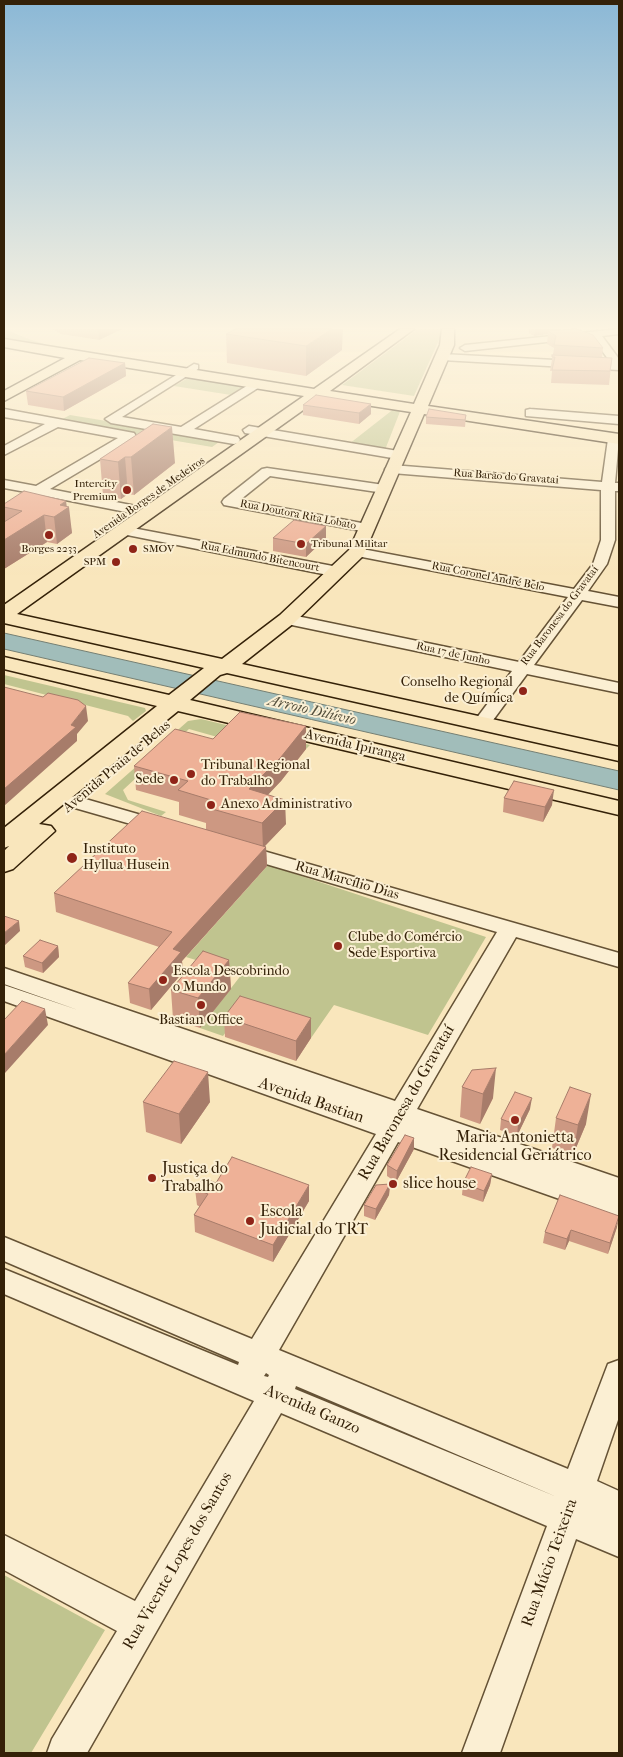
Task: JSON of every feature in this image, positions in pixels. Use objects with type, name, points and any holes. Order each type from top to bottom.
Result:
[{"type":"main road","name":"Avenida Borges de Medeiros","points":[[8,595],[128,519],[283,411]]},
{"type":"main road","name":"Avenida Praia de Belas","points":[[4,864],[221,670],[287,620],[338,572],[356,552],[395,462],[420,411]]},
{"type":"main road","points":[[492,411],[618,430]]},
{"type":"main road","name":"Avenida Borges de Medeiros","points":[[128,519],[234,440],[255,431]]},
{"type":"main road","points":[[4,616],[128,519]]},
{"type":"main road","points":[[4,616],[221,670],[482,723],[619,754]]},
{"type":"main road","points":[[4,663],[182,706]]},
{"type":"main road","name":"Avenida Praia de Belas","points":[[4,840],[182,706]]},
{"type":"main road","name":"Avenida Ipiranga","points":[[182,706],[182,719],[216,713],[619,808]]},
{"type":"street","points":[[124,411],[111,419],[234,440]]},
{"type":"street","points":[[183,431],[214,411]]},
{"type":"street","name":"Rua Baronesa do Gravataí","points":[[482,723],[600,564],[608,540],[619,411]]},
{"type":"street","points":[[4,413],[130,436],[33,493],[4,491]]},
{"type":"street","points":[[530,413],[618,430]]},
{"type":"street","points":[[4,451],[56,422]]},
{"type":"street","name":"Rua Barão do Gravatai","points":[[255,431],[395,462],[614,486]]},
{"type":"street","name":"Rua Doutora Rita Lobato","points":[[367,528],[229,502],[267,472],[384,489]]},
{"type":"street","points":[[4,484],[33,493]]},
{"type":"street","name":"Rua Edmundo Bitencourt","points":[[33,493],[128,519],[182,541],[338,572]]},
{"type":"street","name":"Rua Coronel André Belo","points":[[356,552],[619,602]]},
{"type":"street","name":"Rua 17 de Junho","points":[[287,620],[619,688]]},
{"type":"street","points":[[75,802],[181,833]]},
{"type":"street","name":"Rua Marcílio Dias","points":[[216,843],[619,960]]},
{"type":"street","name":"Rua Baronesa do Gravataí","points":[[267,1375],[396,1121],[510,928]]},
{"type":"street","name":"Avenida Bastian","points":[[4,976],[40,997],[396,1121],[619,1189]]},
{"type":"street","name":"Avenida Bastian","points":[[4,993],[40,997]]},
{"type":"street","name":"Avenida Bastian","points":[[396,1121],[619,1209]]},
{"type":"street","name":"Avenida Ganzo","points":[[8,1265],[572,1503],[619,1540]]},
{"type":"street","name":"Rua Múcio Teixeira","points":[[481,1753],[619,1374]]},
{"type":"street","name":"Rua Vicente Lopes dos Santos","points":[[66,1753],[141,1624],[267,1375]]},
{"type":"street","name":"Avenida Ganzo","points":[[572,1503],[619,1507]]},
{"type":"street","points":[[4,1552],[141,1624]]},
{"type":"green space","points":[[391,411],[400,411],[385,450],[349,444]]},
{"type":"green space","points":[[70,415],[222,440],[212,447],[59,421]]},
{"type":"green space","points":[[4,675],[145,708],[146,711],[133,721],[128,716],[4,684]]},
{"type":"green space","points":[[201,719],[310,745],[306,749],[235,742],[189,729],[123,790],[128,800],[166,812],[161,816],[105,794],[188,721]]},
{"type":"green space","name":"Clube do Comércio Sede Esportiva","points":[[268,865],[486,937],[428,1035],[334,1005],[311,1038],[239,1014],[223,1036],[200,1028],[242,974],[186,957]]},
{"type":"green space","points":[[4,1575],[105,1630],[31,1753],[4,1753]]},
{"type":"water","name":"Arroio Dilúvio","points":[[4,633],[619,771],[619,790],[4,649]]},
{"type":"building","points":[[345,411],[362,411],[359,413]]},
{"type":"building","points":[[428,411],[466,415],[465,420],[426,417]]},
{"type":"building","points":[[153,424],[172,427],[131,457],[125,457],[118,462],[100,459]]},
{"type":"building","points":[[24,491],[66,501],[60,505],[69,507],[54,517],[44,515],[4,540],[4,522],[22,511],[4,507],[4,504]]},
{"type":"building","points":[[294,520],[326,526],[306,544],[273,538]]},
{"type":"building","points":[[4,687],[43,697],[48,693],[78,700],[86,706],[71,725],[76,727],[4,789]]},
{"type":"building","name":"Tribunal Regional do Trabalho","points":[[240,712],[306,726],[281,757],[249,789],[285,800],[262,823],[205,807],[211,800],[178,790],[188,781],[134,766],[175,729],[213,739]]},
{"type":"building","points":[[514,781],[554,790],[545,807],[504,798]]},
{"type":"building","points":[[142,811],[266,847],[173,949],[181,952],[149,989],[128,983],[172,932],[54,893]]},
{"type":"building","points":[[4,916],[19,921],[4,933]]},
{"type":"building","points":[[40,940],[58,946],[42,963],[23,956]]},
{"type":"building","points":[[203,951],[229,960],[198,998],[171,990]]},
{"type":"building","points":[[240,996],[311,1018],[296,1041],[224,1017]]},
{"type":"building","points":[[22,1001],[45,1009],[4,1055],[4,1020]]},
{"type":"building","points":[[174,1061],[208,1072],[179,1114],[143,1102]]},
{"type":"building","points":[[496,1068],[483,1094],[462,1087],[472,1070]]},
{"type":"building","points":[[570,1087],[591,1094],[578,1125],[556,1118]]},
{"type":"building","points":[[515,1092],[532,1098],[518,1125],[501,1119]]},
{"type":"building","points":[[405,1135],[414,1138],[397,1171],[387,1165]]},
{"type":"building","name":"Escola Judicial do TRT","points":[[232,1157],[309,1185],[273,1245],[194,1215],[208,1194],[195,1189],[203,1178],[216,1183]]},
{"type":"building","points":[[471,1167],[492,1174],[484,1191],[463,1183]]},
{"type":"building","points":[[390,1184],[376,1209],[364,1205],[376,1185]]},
{"type":"building","points":[[560,1195],[619,1216],[610,1243],[571,1230],[567,1239],[545,1232]]},
{"type":"place","name":"Intercity Premium","points":[[127,490]]},
{"type":"place","name":"Borges 2233","points":[[49,535]]},
{"type":"place","name":"Tribunal Militar","points":[[301,544]]},
{"type":"place","name":"SMOV","points":[[133,549]]},
{"type":"place","name":"SPM","points":[[116,562]]},
{"type":"place","name":"Conselho Regional de Química","points":[[523,691]]},
{"type":"place","name":"Tribunal Regional do Trabalho","points":[[191,774]]},
{"type":"place","name":"Sede","points":[[174,780]]},
{"type":"place","name":"Anexo Administrativo","points":[[211,805]]},
{"type":"place","name":"Instituto Hyllua Husein","points":[[72,858]]},
{"type":"place","name":"Clube do Comércio Sede Esportiva","points":[[338,946]]},
{"type":"place","name":"Escola Descobrindo o Mundo","points":[[163,980]]},
{"type":"place","name":"Bastian Office","points":[[201,1005]]},
{"type":"place","name":"Maria Antonietta Residencial Geriátrico","points":[[515,1120]]},
{"type":"place","name":"Justiça do Trabalho","points":[[152,1178]]},
{"type":"place","name":"slice house","points":[[393,1184]]},
{"type":"place","name":"Escola Judicial do TRT","points":[[250,1221]]}]
